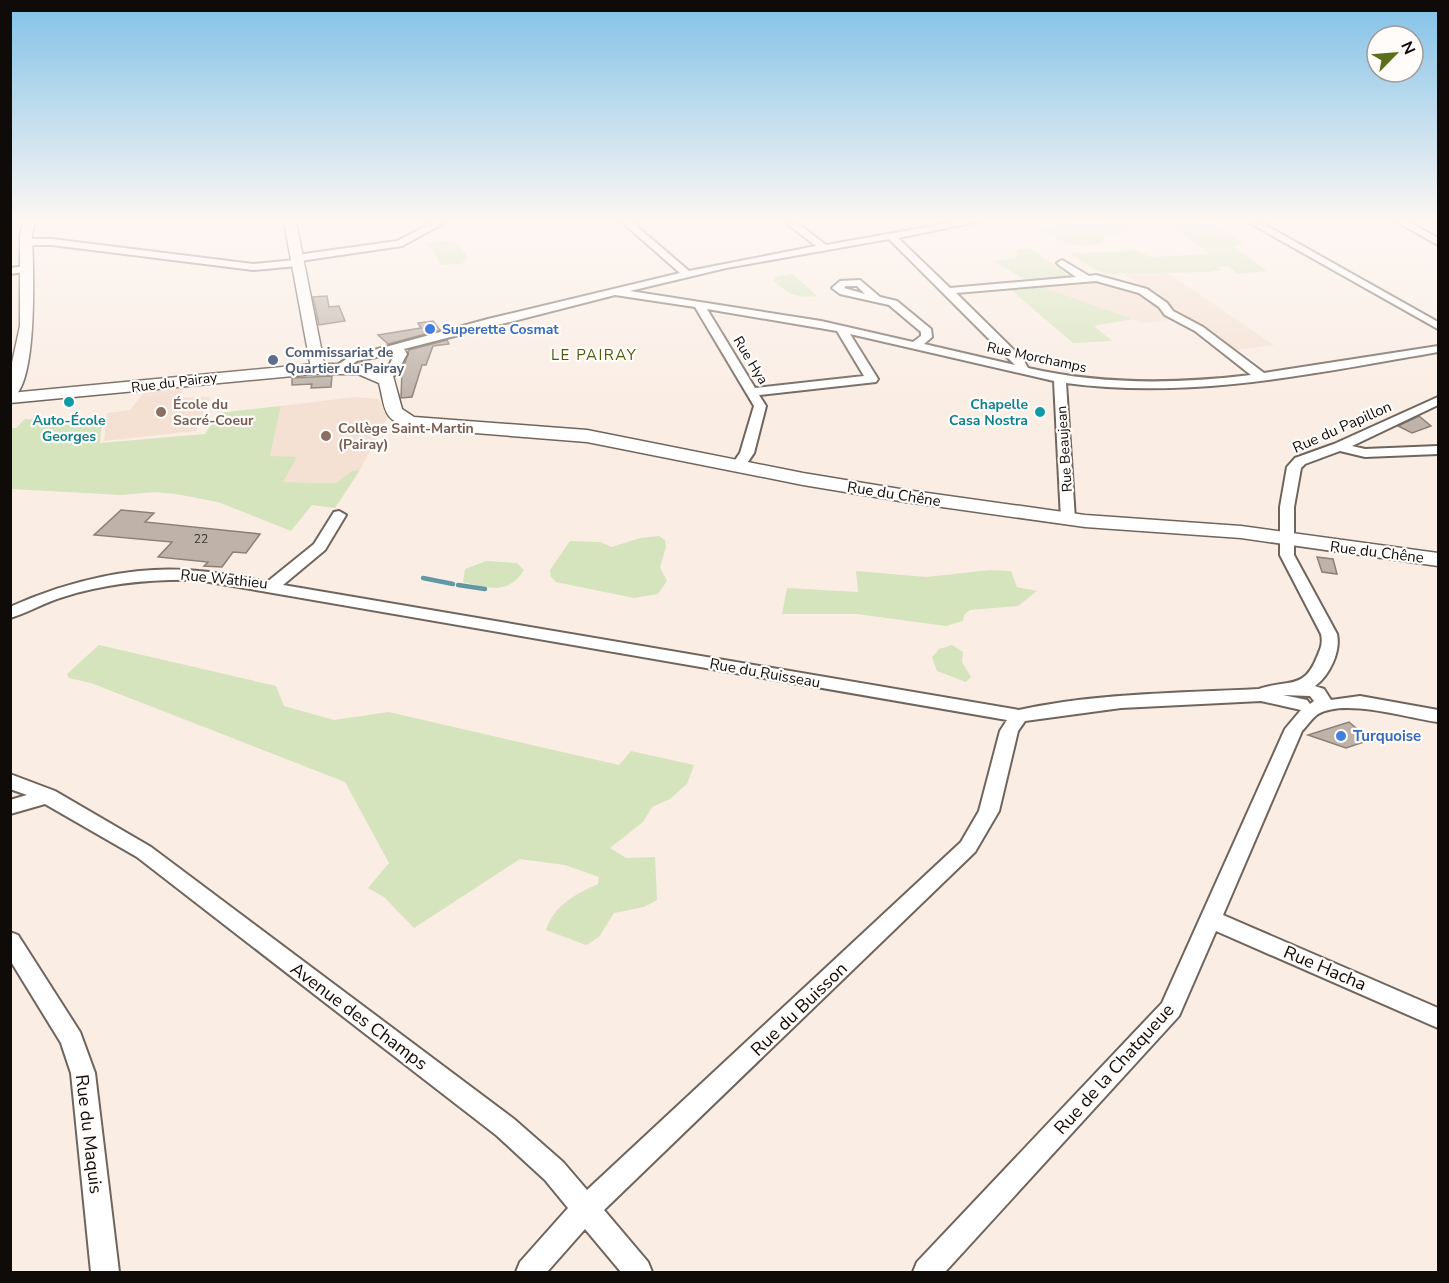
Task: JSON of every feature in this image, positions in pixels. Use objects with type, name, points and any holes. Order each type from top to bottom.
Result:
[{"type":"main road","name":"Rue du Pairay","points":[[10,396],[76,394],[239,374],[318,368],[365,369],[383,376]]},
{"type":"main road","name":"Rue du Chêne","points":[[383,376],[388,384],[392,410],[399,418],[412,422],[581,435],[866,490],[1068,519],[1241,532],[1438,560]]},
{"type":"street","points":[[10,396],[27,326],[27,282]]},
{"type":"street","points":[[302,282],[318,368]]},
{"type":"street","points":[[338,369],[348,361],[492,321],[656,282]]},
{"type":"street","points":[[939,282],[1019,361],[1023,370]]},
{"type":"street","points":[[948,291],[1054,282]]},
{"type":"street","points":[[1113,282],[1143,291],[1163,305],[1169,313],[1199,329],[1260,376]]},
{"type":"street","points":[[1360,282],[1438,326]]},
{"type":"street","name":"Rue Morchamps","points":[[617,292],[841,328],[1059,379],[1097,384],[1138,385],[1260,376],[1438,349]]},
{"type":"street","points":[[876,299],[897,305],[926,329],[926,337],[916,345]]},
{"type":"street","name":"Rue Hya","points":[[699,305],[760,406],[747,453],[738,466]]},
{"type":"street","points":[[752,392],[872,379],[841,328]]},
{"type":"street","points":[[383,376],[392,372],[401,354],[392,349]]},
{"type":"street","name":"Rue Beaujean","points":[[1059,379],[1068,519]]},
{"type":"street","name":"Rue du Papillon","points":[[1287,539],[1287,507],[1294,467],[1300,461],[1339,447],[1438,401]]},
{"type":"street","points":[[1339,447],[1365,453],[1438,450]]},
{"type":"street","name":"Rue Wathieu","points":[[10,613],[65,591],[140,576],[198,575],[271,587],[320,548],[339,515]]},
{"type":"street","name":"Rue de la Chatqueue","points":[[927,1272],[1171,1009],[1311,695],[1330,638],[1292,567],[1287,555],[1287,539]]},
{"type":"street","name":"Rue du Ruisseau","points":[[271,587],[978,711],[1019,716],[1046,710],[1121,702],[1262,694],[1270,699],[1311,695],[1438,716]]},
{"type":"street","name":"Rue du Buisson","points":[[530,1272],[563,1231],[968,847],[989,811],[1009,731],[1019,716]]},
{"type":"street","name":"Avenue des Champs","points":[[10,781],[48,796],[102,825],[144,852],[506,1127],[554,1171],[638,1272]]},
{"type":"street","points":[[10,807],[48,796]]},
{"type":"street","name":"Rue Hacha","points":[[1211,919],[1438,1017]]},
{"type":"street","name":"Rue du Maquis","points":[[10,941],[72,1039],[83,1073],[105,1272]]},
{"type":"shaded area","points":[[1107,282],[1135,290],[1165,312],[1162,314],[1176,319],[1143,323],[1039,286]]},
{"type":"shaded area","points":[[1136,282],[1180,282],[1274,345],[1236,350]]},
{"type":"shaded area","name":"École du Sacré-Coeur","points":[[185,384],[180,398],[210,397],[196,431],[104,441],[107,413],[130,410],[146,390]]},
{"type":"shaded area","name":"Collège Saint-Martin (Pairay)","points":[[354,397],[379,399],[387,418],[360,470],[352,471],[336,483],[282,482],[270,456],[281,406]]},
{"type":"green space","points":[[775,282],[802,282],[817,296],[804,297],[784,289]]},
{"type":"green space","points":[[1039,286],[1133,319],[1094,326],[1112,341],[1073,343],[1010,289]]},
{"type":"green space","points":[[281,406],[270,456],[297,457],[283,482],[336,483],[352,471],[360,470],[335,508],[312,505],[291,531],[218,502],[176,494],[155,492],[122,495],[11,489],[11,428],[16,428],[25,419],[102,423],[100,443],[205,434],[218,413]]},
{"type":"green space","points":[[659,536],[665,540],[666,547],[660,567],[667,581],[658,594],[634,598],[556,582],[551,577],[550,570],[570,541],[600,542],[612,547],[640,538]]},
{"type":"green space","points":[[486,561],[517,563],[524,570],[512,583],[497,588],[463,582],[465,569]]},
{"type":"green space","points":[[991,570],[1011,571],[1017,587],[1037,591],[1018,606],[970,610],[964,615],[963,621],[946,626],[857,614],[782,614],[787,588],[858,592],[856,571],[926,577]]},
{"type":"green space","points":[[99,645],[276,686],[284,706],[334,720],[389,712],[619,765],[631,751],[694,765],[687,784],[670,799],[652,807],[643,822],[610,848],[626,858],[655,857],[657,900],[644,907],[614,913],[599,937],[586,945],[546,930],[560,907],[574,896],[598,884],[599,877],[565,865],[520,859],[414,928],[384,897],[368,888],[389,863],[345,782],[91,683],[69,678],[67,674]]},
{"type":"green space","points":[[952,645],[963,652],[962,662],[971,677],[966,682],[937,671],[932,657],[939,649]]},
{"type":"building","points":[[327,296],[329,307],[339,306],[345,321],[319,325],[313,297]]},
{"type":"building","points":[[433,321],[440,330],[388,344],[378,335],[421,328],[418,323]]},
{"type":"building","points":[[447,340],[449,344],[433,346],[426,365],[422,365],[412,397],[401,398],[402,372],[409,350]]},
{"type":"building","points":[[332,376],[331,387],[311,388],[312,384],[292,385],[292,378]]},
{"type":"building","points":[[1419,416],[1431,426],[1412,433],[1398,426]]},
{"type":"building","points":[[121,510],[154,513],[145,522],[260,534],[246,553],[233,552],[222,567],[204,566],[208,562],[158,557],[172,542],[94,535]]},
{"type":"building","points":[[1317,557],[1333,559],[1337,574],[1322,572]]},
{"type":"building","name":"Turquoise","points":[[1349,722],[1370,740],[1346,748],[1308,735]]},
{"type":"waterway","points":[[423,578],[453,584]]},
{"type":"waterway","points":[[458,585],[485,589]]},
{"type":"place","name":"Superette Cosmat","points":[[430,329]]},
{"type":"place","name":"Commissariat de Quartier du Pairay","points":[[273,360]]},
{"type":"place","name":"Auto-École Georges","points":[[69,402]]},
{"type":"place","name":"École du Sacré-Coeur","points":[[161,412]]},
{"type":"place","name":"Chapelle Casa Nostra","points":[[1040,412]]},
{"type":"place","name":"Collège Saint-Martin (Pairay)","points":[[326,436]]},
{"type":"place","name":"Turquoise","points":[[1341,736]]},
{"type":"district","name":"LE PAIRAY","points":[[594,355]]}]
